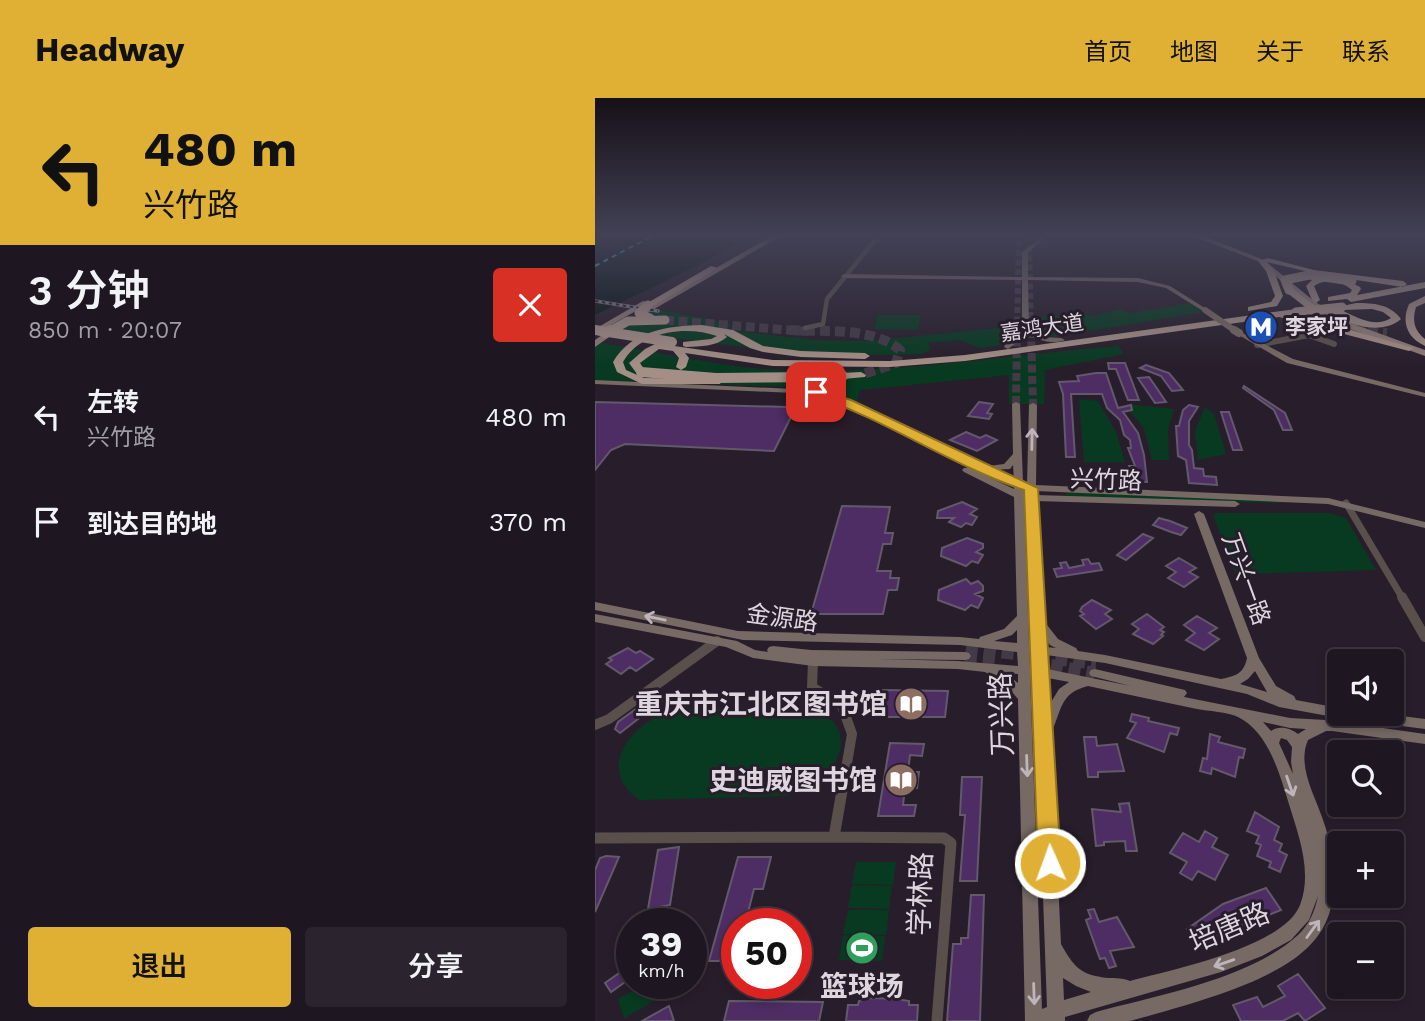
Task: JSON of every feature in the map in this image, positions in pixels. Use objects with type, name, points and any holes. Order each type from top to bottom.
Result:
[{"type":"highway","points":[[595,336],[628,321],[665,320],[642,316],[640,310],[693,279]]},
{"type":"highway","points":[[1187,321],[1274,304],[1279,296],[1273,279]]},
{"type":"highway","points":[[1276,279],[1291,299],[1324,321]]},
{"type":"highway","points":[[1287,279],[1285,280],[1289,290],[1327,318],[1367,334]]},
{"type":"highway","points":[[1335,279],[1425,283]]},
{"type":"highway","points":[[1366,279],[1403,284]]},
{"type":"highway","name":"嘉鸿大道","points":[[674,346],[741,359],[837,365],[937,361],[1233,321],[1425,283]]},
{"type":"highway","points":[[1387,333],[1402,326],[1406,305],[1425,297]]},
{"type":"highway","points":[[1425,297],[1412,306],[1409,325],[1412,333],[1425,343]]},
{"type":"highway","name":"嘉鸿大道","points":[[1328,303],[1425,297]]},
{"type":"highway","points":[[1292,309],[1328,303],[1379,308],[1392,313],[1396,320],[1389,324],[1364,323],[1328,303]]},
{"type":"highway","name":"嘉鸿大道","points":[[674,346],[777,357],[909,358],[1008,348],[1187,321],[1292,309]]},
{"type":"highway","points":[[1233,321],[1298,318],[1409,348]]},
{"type":"highway","points":[[828,395],[830,379],[820,374],[765,382],[642,381],[622,372],[618,362],[624,351],[642,339],[662,332],[693,328],[731,333],[761,349],[909,358]]},
{"type":"highway","points":[[595,336],[674,346],[713,342],[722,337],[719,333],[705,331],[679,335],[641,356],[634,363],[641,372],[730,378],[861,375]]},
{"type":"highway","points":[[674,346],[684,358],[688,376],[727,382]]},
{"type":"highway","points":[[687,366],[711,359],[741,359]]},
{"type":"highway","points":[[687,366],[698,374],[823,377]]},
{"type":"main road","points":[[595,336],[694,279]]},
{"type":"main road","points":[[595,336],[614,320],[639,314],[701,279]]},
{"type":"main road","points":[[1284,279],[1324,313],[1367,334],[1425,351]]},
{"type":"main road","points":[[1291,279],[1361,327],[1425,351]]},
{"type":"street","points":[[805,328],[823,324],[827,299],[842,279]]},
{"type":"street","points":[[1008,348],[1026,332],[1025,279]]},
{"type":"street","points":[[1030,279],[1150,281],[1168,287],[1257,345],[1302,365],[1425,396]]},
{"type":"street","points":[[1026,332],[1042,339],[1061,340]]},
{"type":"street","points":[[1257,345],[1307,335],[1334,344]]},
{"type":"street","name":"兴竹路","points":[[595,382],[784,389],[828,395],[1024,491],[1346,505],[1422,522]]},
{"type":"street","name":"兴竹路","points":[[595,388],[814,396],[842,405],[1024,491],[1062,500],[1346,505]]},
{"type":"street","name":"万兴路","points":[[1016,404],[1016,449],[1032,525],[1045,735],[1056,1016]]},
{"type":"street","name":"万兴路","points":[[1033,405],[1024,491],[1021,591],[1035,1021]]},
{"type":"street","points":[[971,464],[992,468],[1007,467],[1013,461],[1016,449]]},
{"type":"street","points":[[1032,525],[1041,507],[1062,500]]},
{"type":"street","points":[[1181,503],[1199,514],[1212,504]]},
{"type":"street","points":[[1346,505],[1425,637]]},
{"type":"street","name":"万兴一路","points":[[1199,514],[1253,658],[1272,689],[1313,709]]},
{"type":"street","points":[[1021,591],[1029,601],[1036,595]]},
{"type":"street","name":"金源路","points":[[595,606],[734,640]]},
{"type":"street","points":[[965,655],[1016,626],[1022,617]]},
{"type":"street","name":"金源路","points":[[595,618],[717,641],[734,640]]},
{"type":"street","points":[[1038,621],[1047,635],[1098,669],[1313,709],[1327,715]]},
{"type":"street","points":[[734,640],[965,655],[1002,662],[1008,654],[1000,645]]},
{"type":"street","points":[[734,640],[753,654],[813,662],[965,655],[1000,645],[1040,650],[1239,713],[1327,718]]},
{"type":"street","points":[[595,725],[609,719],[717,641]]},
{"type":"street","points":[[965,655],[1023,670],[1076,677],[1098,669],[1218,683],[1249,690],[1284,704]]},
{"type":"street","points":[[965,655],[1009,681],[1025,698]]},
{"type":"street","points":[[1218,683],[1245,676],[1251,669],[1253,658]]},
{"type":"street","points":[[1076,677],[1062,670],[1064,659],[1098,669],[1327,717]]},
{"type":"street","points":[[813,662],[813,687],[842,706],[852,734],[834,837]]},
{"type":"street","points":[[1045,735],[1060,694],[1098,669]]},
{"type":"street","points":[[1026,719],[1033,712],[1044,718]]},
{"type":"street","name":"培唐路","points":[[1035,1021],[1134,987],[1222,965],[1283,938],[1304,914],[1312,869],[1308,845],[1273,741],[1260,726],[1239,713]]},
{"type":"street","points":[[1404,721],[1425,724]]},
{"type":"street","points":[[1273,741],[1277,733],[1283,732],[1294,738],[1298,745],[1308,732],[1327,723]]},
{"type":"street","points":[[1366,726],[1425,739]]},
{"type":"street","name":"培唐路","points":[[1096,1021],[1241,979],[1278,962],[1312,931],[1320,919],[1327,871],[1318,827],[1299,767],[1298,745]]},
{"type":"street","name":"学林路","points":[[595,838],[944,838],[951,843],[937,1021]]},
{"type":"street","points":[[1053,940],[1063,966],[1083,982],[1095,986],[1134,987]]},
{"type":"green space","points":[[1189,303],[1203,312],[1054,337],[1034,331],[1034,318],[1085,314],[1093,316],[1120,309],[1129,313]]},
{"type":"green space","points":[[654,309],[731,323],[730,329],[736,331],[816,340],[868,341],[1019,326],[1018,337],[1007,344],[981,348],[959,340],[928,343],[930,350],[922,354],[884,355],[770,350],[618,330]]},
{"type":"green space","points":[[878,315],[921,315],[918,330],[874,329]]},
{"type":"green space","points":[[601,343],[712,363],[779,370],[822,371],[907,367],[1118,346],[1124,354],[1045,370],[1044,404],[1009,404],[1009,375],[860,390],[856,403],[816,390],[794,387],[595,380],[595,347]]},
{"type":"green space","points":[[1079,399],[1098,401],[1116,432],[1125,462],[1084,462]]},
{"type":"green space","points":[[1127,404],[1174,409],[1168,429],[1169,460],[1152,460],[1144,428],[1125,406]]},
{"type":"green space","points":[[1205,407],[1214,414],[1226,454],[1198,460],[1195,431]]},
{"type":"green space","points":[[1068,492],[1281,500],[1282,503],[1072,499],[1065,495]]},
{"type":"green space","points":[[1329,513],[1346,518],[1376,570],[1236,574],[1213,515]]},
{"type":"green space","points":[[806,707],[834,722],[840,734],[841,748],[835,763],[824,776],[787,796],[639,800],[626,788],[620,775],[619,762],[631,737],[657,716],[672,709]]},
{"type":"green space","points":[[856,862],[896,862],[893,885],[852,884]]},
{"type":"green space","name":"篮球场","points":[[852,885],[892,886],[889,909],[848,908]]},
{"type":"green space","name":"篮球场","points":[[848,910],[889,910],[886,935],[843,934]]},
{"type":"green space","name":"篮球场","points":[[843,935],[885,936],[882,961],[839,960]]},
{"type":"green space","points":[[618,999],[658,999],[624,1018]]},
{"type":"shaded area","points":[[595,279],[670,279],[595,315]]},
{"type":"building","points":[[1108,363],[1125,363],[1139,400],[1128,400],[1116,369],[1109,369]]},
{"type":"building","points":[[1146,365],[1169,373],[1183,390],[1172,391],[1161,376],[1140,368]]},
{"type":"building","points":[[1106,373],[1118,408],[1131,405],[1132,410],[1123,412],[1138,433],[1147,482],[1119,481],[1118,474],[1130,474],[1129,466],[1135,466],[1128,448],[1131,448],[1130,440],[1124,435],[1120,420],[1107,408],[1102,394],[1071,394],[1075,457],[1066,457],[1063,394],[1059,382],[1079,381],[1077,376]]},
{"type":"building","points":[[1149,377],[1166,402],[1155,403],[1138,378]]},
{"type":"building","points":[[1244,386],[1285,413],[1292,430],[1283,430],[1274,410],[1243,388]]},
{"type":"building","points":[[595,402],[788,407],[794,411],[774,451],[625,444],[611,450],[595,470]]},
{"type":"building","points":[[979,402],[993,404],[987,413],[992,414],[989,419],[968,416]]},
{"type":"building","points":[[1189,405],[1198,407],[1189,421],[1189,445],[1194,468],[1203,469],[1204,476],[1216,477],[1217,485],[1189,483],[1186,460],[1178,456],[1176,426],[1179,426],[1183,410]]},
{"type":"building","points":[[1221,412],[1229,412],[1242,450],[1233,450]]},
{"type":"building","points":[[966,432],[980,438],[986,435],[997,440],[977,451],[950,440]]},
{"type":"building","points":[[962,502],[977,509],[970,514],[977,517],[972,525],[966,523],[961,527],[949,522],[954,518],[937,518],[938,511]]},
{"type":"building","points":[[842,506],[890,507],[885,533],[893,533],[891,544],[883,544],[877,571],[891,571],[890,578],[899,578],[897,590],[888,590],[883,614],[811,614]]},
{"type":"building","points":[[1159,518],[1187,528],[1181,535],[1153,525]]},
{"type":"building","points":[[1143,534],[1153,538],[1126,560],[1117,555]]},
{"type":"building","points":[[967,538],[983,544],[983,548],[976,552],[983,555],[978,563],[972,561],[966,566],[941,556],[942,548]]},
{"type":"building","points":[[1179,558],[1196,568],[1189,572],[1198,577],[1184,587],[1168,578],[1176,572],[1166,566]]},
{"type":"building","points":[[1088,559],[1091,564],[1099,563],[1102,570],[1057,577],[1054,569],[1062,568],[1060,563],[1066,562],[1069,568],[1084,565],[1082,560]]},
{"type":"building","points":[[966,579],[971,584],[978,581],[983,586],[983,591],[975,594],[983,598],[978,608],[971,605],[965,610],[938,600],[939,590]]},
{"type":"building","points":[[1092,600],[1111,610],[1105,614],[1112,619],[1096,629],[1080,616],[1084,614],[1080,611],[1082,607]]},
{"type":"building","points":[[1147,614],[1164,627],[1160,630],[1164,632],[1161,635],[1163,636],[1153,644],[1133,634],[1139,629],[1132,624]]},
{"type":"building","points":[[1197,616],[1217,628],[1209,633],[1219,639],[1204,650],[1186,640],[1195,633],[1184,625]]},
{"type":"building","points":[[628,648],[653,659],[636,671],[630,667],[621,674],[606,664],[612,660],[609,658]]},
{"type":"building","name":"重庆市江北区图书馆","points":[[878,690],[948,691],[945,717],[873,717]]},
{"type":"building","points":[[658,693],[665,698],[620,733],[615,729],[618,722]]},
{"type":"building","points":[[1132,714],[1149,718],[1148,721],[1179,728],[1177,735],[1170,733],[1164,752],[1127,738],[1136,723],[1130,721]]},
{"type":"building","points":[[1210,734],[1220,737],[1218,742],[1245,749],[1243,758],[1239,757],[1235,777],[1212,768],[1211,774],[1200,771],[1203,758],[1207,759]]},
{"type":"building","points":[[1084,737],[1096,737],[1097,746],[1117,744],[1124,771],[1098,772],[1098,777],[1088,777]]},
{"type":"building","name":"史迪威图书馆","points":[[890,743],[924,744],[922,756],[910,755],[908,772],[919,772],[917,788],[905,788],[903,805],[916,805],[914,816],[878,816]]},
{"type":"building","points":[[962,777],[982,777],[977,881],[960,881],[965,815],[960,815]]},
{"type":"building","points":[[1129,803],[1137,851],[1126,851],[1125,841],[1104,842],[1104,845],[1096,846],[1092,809],[1121,812],[1119,804]]},
{"type":"building","points":[[1255,812],[1279,827],[1274,840],[1282,844],[1279,851],[1287,855],[1280,872],[1269,867],[1271,862],[1257,856],[1261,845],[1256,843],[1259,836],[1247,831]]},
{"type":"building","points":[[1205,831],[1217,838],[1212,847],[1228,855],[1215,880],[1198,871],[1192,880],[1180,873],[1187,862],[1170,853],[1183,833],[1199,842]]},
{"type":"building","points":[[679,847],[670,905],[648,908],[658,850]]},
{"type":"building","points":[[619,857],[595,912],[595,870],[600,858]]},
{"type":"building","points":[[738,857],[771,857],[763,889],[754,889],[749,908],[724,908]]},
{"type":"building","points":[[1266,888],[1281,910],[1241,926],[1206,951],[1187,929],[1223,904]]},
{"type":"building","points":[[971,895],[984,895],[980,1021],[947,1021],[953,944],[961,944],[961,938],[968,938]]},
{"type":"building","points":[[1094,909],[1099,922],[1117,917],[1134,947],[1110,951],[1116,966],[1109,968],[1105,958],[1100,959],[1086,920],[1091,918],[1088,910]]},
{"type":"building","points":[[721,918],[720,961],[709,961]]},
{"type":"building","points":[[1298,974],[1325,1008],[1305,1021],[1298,1013],[1283,1021],[1241,1021],[1233,1005],[1257,997],[1263,1007],[1285,996],[1278,986]]},
{"type":"building","points":[[616,975],[616,988],[611,992],[605,983]]},
{"type":"building","points":[[871,998],[897,999],[909,1001],[909,1005],[918,1005],[917,1021],[846,1021],[848,1005],[858,1005],[859,1001]]},
{"type":"building","points":[[729,1001],[823,1002],[819,1021],[724,1021]]},
{"type":"building","points":[[669,1006],[674,1021],[642,1021]]},
{"type":"tunnel","points":[[1017,332],[1018,279]]},
{"type":"tunnel","points":[[1030,279],[1031,332]]},
{"type":"tunnel","points":[[665,320],[813,332]]},
{"type":"tunnel","points":[[1324,321],[1361,331]]},
{"type":"tunnel","points":[[790,330],[863,334],[877,337],[900,350],[896,363],[861,375]]},
{"type":"tunnel","points":[[1016,404],[1017,330]]},
{"type":"tunnel","points":[[1031,330],[1033,405]]},
{"type":"tunnel","points":[[1353,330],[1361,331]]},
{"type":"tunnel","points":[[1361,331],[1387,333]]},
{"type":"tunnel","points":[[1361,331],[1366,332]]},
{"type":"tunnel","points":[[966,648],[1096,664]]},
{"type":"tunnel","points":[[965,656],[1001,659]]},
{"type":"tunnel","points":[[1051,665],[1095,673]]},
{"type":"railway","points":[[595,301],[658,311]]},
{"type":"place","name":"李家坪","points":[[1261,327]]},
{"type":"place","name":"重庆市江北区图书馆","points":[[911,704]]},
{"type":"place","name":"史迪威图书馆","points":[[901,780]]},
{"type":"place","name":"篮球场","points":[[862,948]]},
{"type":"route","points":[[816,392],[846,402],[996,476],[1031,488],[1050,863]]}]
